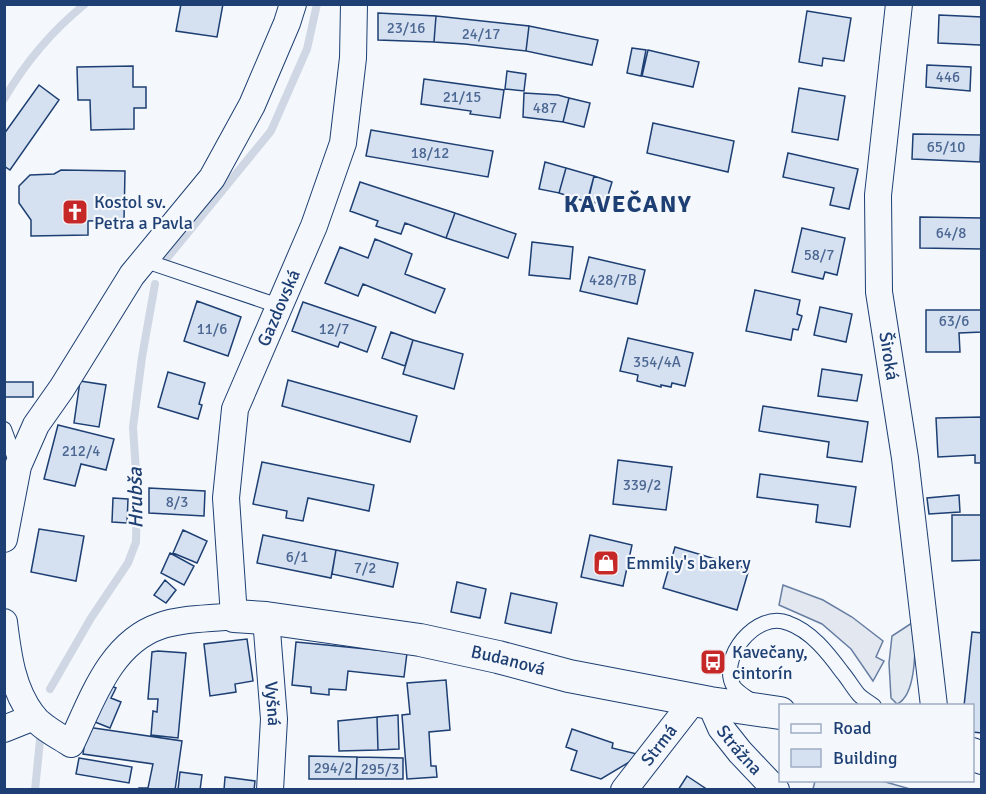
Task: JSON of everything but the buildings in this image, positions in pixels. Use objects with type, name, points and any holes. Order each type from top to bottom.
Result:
[{"type":"street","points":[[4,539],[18,466],[36,425],[62,388],[132,274],[212,178],[252,105],[293,4]]},
{"type":"street","name":"Gazdovská","points":[[234,616],[226,498],[234,409],[314,226],[343,143],[353,58],[354,4]]},
{"type":"street","name":"Široká","points":[[899,4],[878,195],[879,292],[905,458],[934,704]]},
{"type":"street","points":[[4,622],[8,656],[18,691],[33,717],[71,744],[113,662],[135,639],[161,626],[234,616]]},
{"type":"street","name":"Budanová","points":[[234,616],[266,618],[420,640],[569,676],[702,702],[772,711]]},
{"type":"street","name":"Vyšná","points":[[266,618],[274,719],[270,789]]},
{"type":"street","name":"Strmá","points":[[624,789],[702,702]]},
{"type":"street","name":"Strážna","points":[[702,702],[740,752],[776,789]]},
{"type":"street","points":[[4,729],[33,717]]},
{"type":"lane","points":[[143,260],[279,306]]},
{"type":"lane","points":[[4,429],[18,466]]},
{"type":"lane","points":[[772,711],[740,693],[733,685],[732,662],[740,644],[749,632],[772,621],[785,621],[817,641],[858,694],[873,704]]},
{"type":"shaded area","points":[[783,585],[823,600],[852,617],[883,641],[876,657],[884,661],[873,681],[851,649],[822,624],[779,605]]},
{"type":"shaded area","points":[[915,621],[912,679],[904,699],[897,704],[891,698],[889,663],[892,636]]},
{"type":"shaded area","points":[[815,782],[886,782],[910,789],[813,789]]},
{"type":"waterway","name":"Hrubša","points":[[4,99],[40,48],[85,4]]},
{"type":"waterway","name":"Hrubša","points":[[168,257],[271,131],[307,49],[317,4]]},
{"type":"waterway","name":"Hrubša","points":[[50,689],[91,618],[128,563],[136,542],[137,487],[133,427],[155,284]]},
{"type":"waterway","name":"Hrubša","points":[[35,790],[41,730]]},
{"type":"place","name":"Kostol sv. Petra a Pavla","points":[[75,212]]},
{"type":"place","name":"Emmily's bakery","points":[[606,563]]},
{"type":"place","name":"Kavečany, cintorín","points":[[713,662]]},
{"type":"district","name":"KAVEČANY","points":[[628,204]]}]
